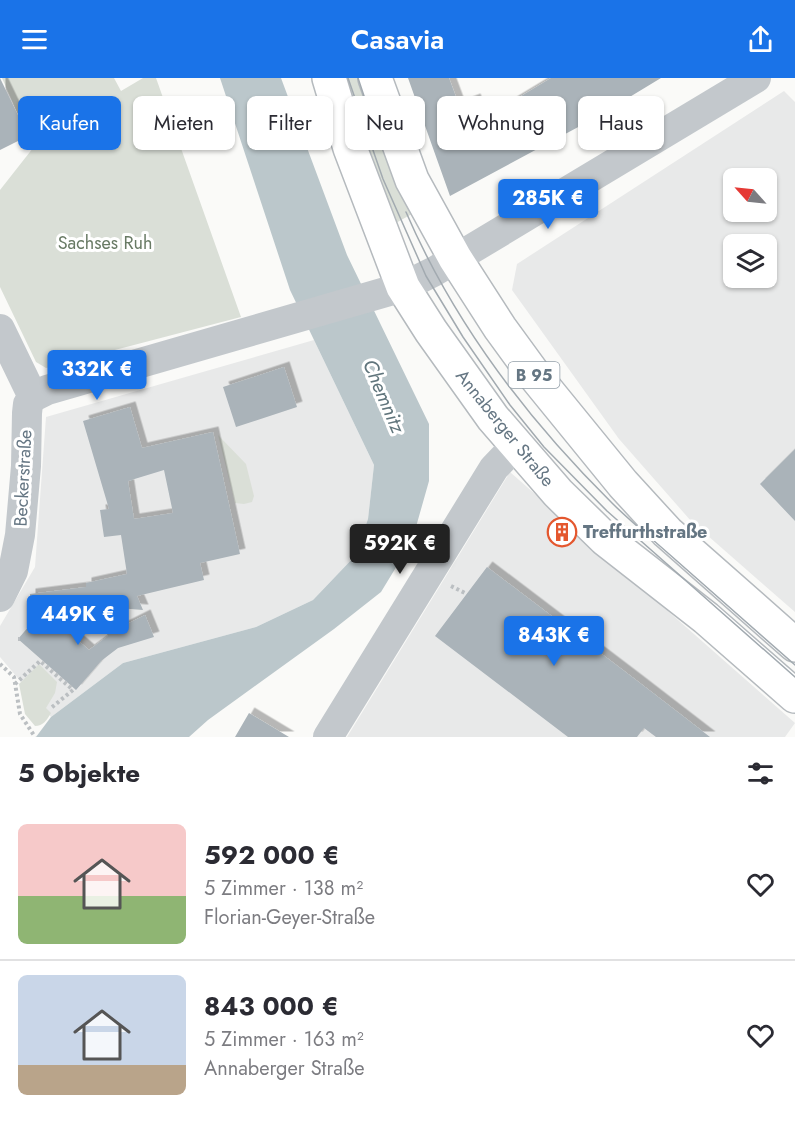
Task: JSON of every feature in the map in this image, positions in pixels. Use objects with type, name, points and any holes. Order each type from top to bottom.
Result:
[{"type":"main road","name":"Annaberger Straße","points":[[329,78],[395,289],[516,445],[558,494],[605,539],[697,611],[795,696]]},
{"type":"main road","name":"B 95","points":[[375,78],[412,180],[455,258],[500,328],[535,376],[623,484],[667,532],[795,645]]},
{"type":"street","points":[[0,329],[33,397],[47,390],[395,289],[426,276],[756,78]]},
{"type":"street","name":"Beckerstraße","points":[[0,597],[12,571],[20,535],[26,466],[27,413],[28,404],[33,397]]},
{"type":"street","points":[[328,737],[494,468],[516,445]]},
{"type":"path","points":[[15,684],[40,661],[73,690],[51,708]]},
{"type":"path","points":[[0,664],[14,677],[20,714],[35,737]]},
{"type":"shaded area","points":[[784,91],[795,102],[795,612],[691,521],[619,439],[512,290],[517,264]]},
{"type":"shaded area","points":[[314,340],[374,465],[368,519],[355,556],[313,600],[256,627],[123,663],[51,717],[0,657],[0,626],[35,567],[46,417]]},
{"type":"shaded area","points":[[510,472],[795,723],[785,737],[347,737]]},
{"type":"green space","name":"Sachses Ruh","points":[[2,78],[114,78],[121,91],[143,78],[156,78],[162,96],[133,96],[133,150],[182,150],[241,317],[46,368],[36,362],[0,287],[0,190],[31,150],[121,150],[121,96],[18,96],[18,114]]},
{"type":"green space","points":[[341,78],[364,78],[372,96],[348,96]]},
{"type":"green space","points":[[367,150],[394,150],[419,210],[394,224]]},
{"type":"green space","points":[[218,435],[246,464],[254,496],[252,502],[235,503]]},
{"type":"green space","points":[[39,664],[57,682],[55,693],[46,708],[51,713],[43,724],[35,726],[25,714],[19,684]]},
{"type":"water","name":"Chemnitz","points":[[220,78],[281,78],[288,96],[247,96],[247,150],[308,150],[347,255],[429,424],[429,481],[412,541],[381,592],[208,720],[189,737],[36,737],[51,717],[123,663],[256,627],[313,600],[355,556],[368,519],[374,465],[290,290],[235,123],[235,96],[226,96]]},
{"type":"building","points":[[0,78],[18,115],[18,141],[0,150]]},
{"type":"building","points":[[408,78],[449,78],[456,96],[437,96],[437,150],[536,150],[450,196],[425,126],[425,96],[414,96]]},
{"type":"building","points":[[551,78],[661,78],[631,96],[578,96],[578,127],[566,134],[566,96],[521,96]]},
{"type":"building","points":[[284,367],[297,407],[236,427],[223,387]]},
{"type":"building","points":[[130,407],[142,448],[213,432],[240,554],[200,563],[204,580],[137,596],[143,610],[30,601],[30,594],[86,587],[86,583],[127,574],[121,535],[104,537],[100,510],[109,509],[83,421]],"holes":[[[164,470],[173,513],[134,519],[128,481]]]},
{"type":"building","points":[[795,449],[795,521],[760,484]]},
{"type":"building","points":[[487,567],[710,737],[656,737],[644,728],[637,737],[568,737],[435,636]]},
{"type":"building","points":[[43,610],[89,650],[108,636],[107,634],[145,615],[154,637],[118,648],[101,661],[76,690],[18,639]]},
{"type":"building","points":[[249,713],[289,737],[235,737]]},
{"type":"tram line","points":[[348,78],[383,179],[426,276],[463,337],[510,405],[544,447],[607,511],[795,677]]},
{"type":"tram line","points":[[358,78],[364,96]]},
{"type":"tram line","points":[[406,212],[446,292],[470,330],[495,367],[551,438],[612,503],[795,665]]},
{"type":"place","name":"Treffurthstraße","points":[[562,532]]}]
